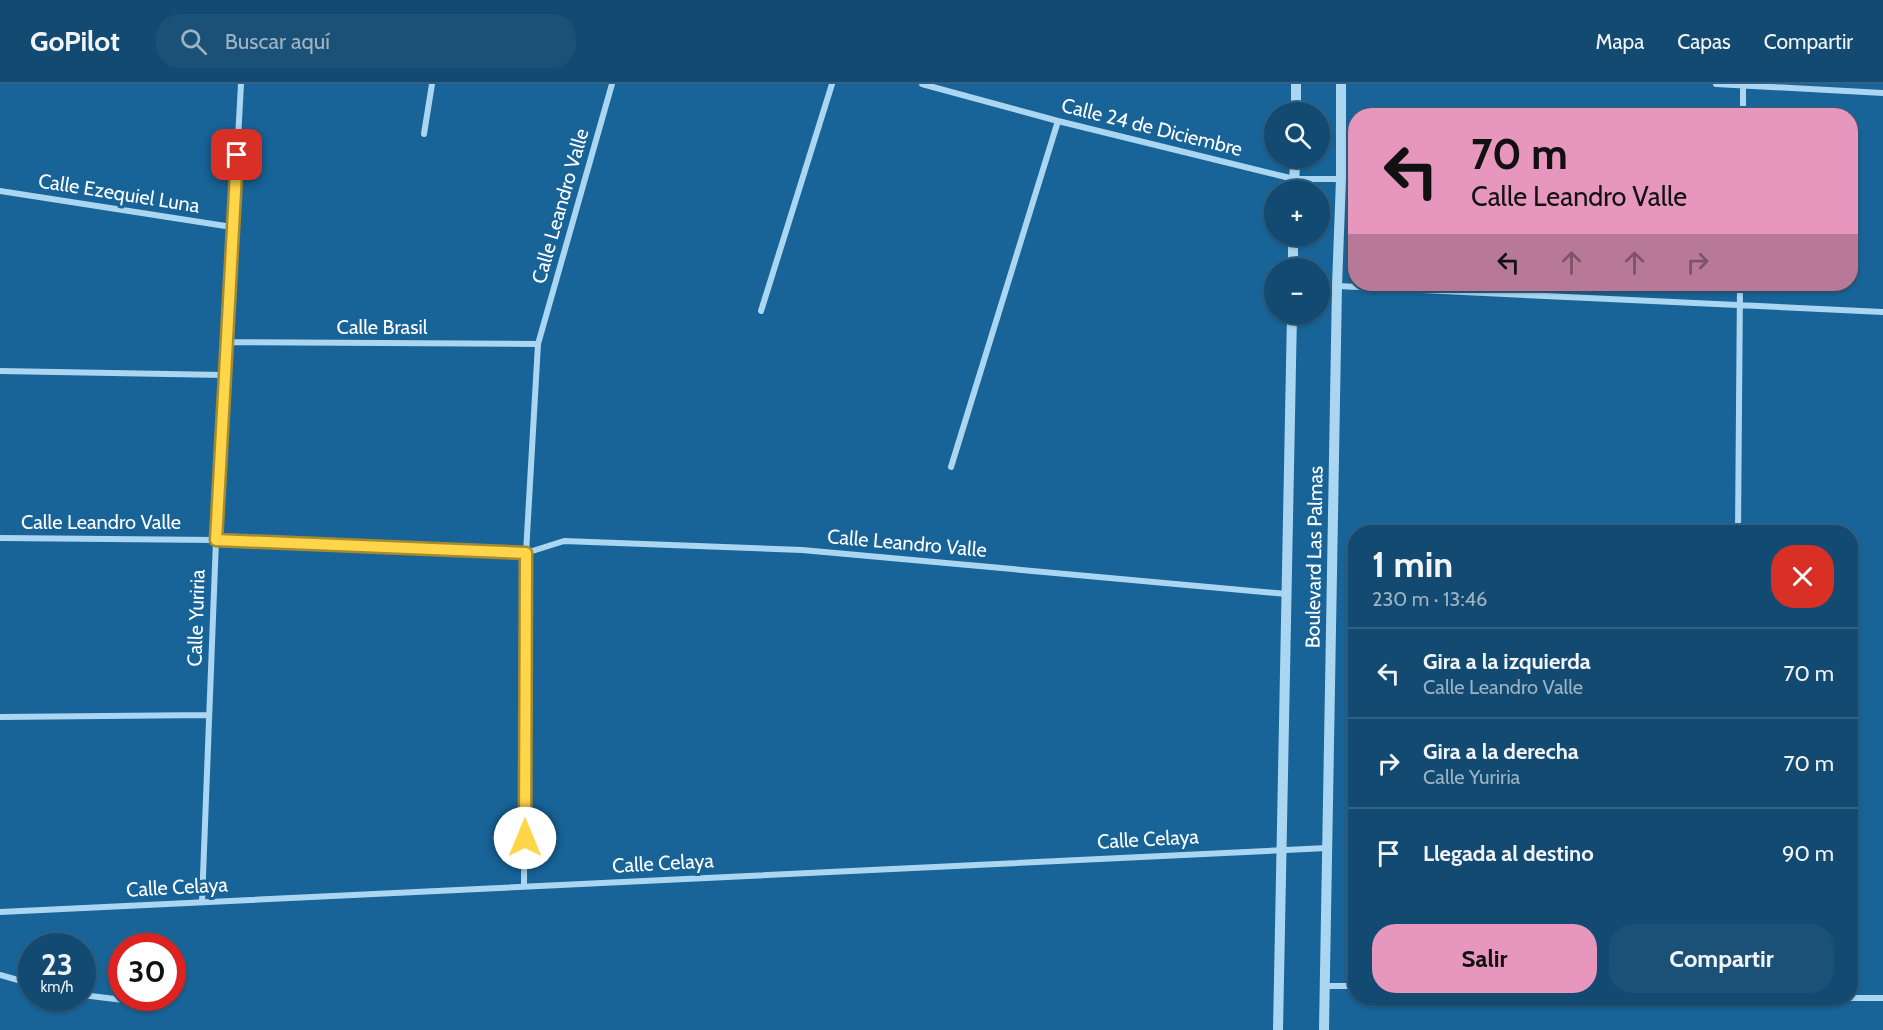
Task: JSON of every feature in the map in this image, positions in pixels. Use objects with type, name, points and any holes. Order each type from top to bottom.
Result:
[{"type":"street","name":"Calle Yuriria","points":[[202,902],[216,540],[241,84]]},
{"type":"street","points":[[424,134],[432,84]]},
{"type":"street","name":"Calle Leandro Valle","points":[[524,886],[526,553],[538,344],[612,84]]},
{"type":"street","points":[[761,311],[832,84]]},
{"type":"street","name":"Calle 24 de Diciembre","points":[[922,84],[1276,180]]},
{"type":"street","points":[[1296,84],[1296,102]]},
{"type":"street","name":"Boulevard Las Palmas","points":[[1324,1030],[1341,84]]},
{"type":"street","points":[[1716,84],[1883,93]]},
{"type":"street","points":[[1743,85],[1743,108]]},
{"type":"street","points":[[951,466],[1058,120]]},
{"type":"street","name":"Calle 24 de Diciembre","points":[[1330,180],[1341,179]]},
{"type":"street","name":"Calle Ezequiel Luna","points":[[0,191],[232,227]]},
{"type":"street","points":[[1337,286],[1348,287]]},
{"type":"street","points":[[1443,291],[1883,312]]},
{"type":"street","points":[[1738,525],[1740,291]]},
{"type":"street","name":"Boulevard Las Palmas","points":[[1278,1030],[1292,324]]},
{"type":"street","name":"Calle Brasil","points":[[226,342],[538,344]]},
{"type":"street","points":[[0,371],[224,375]]},
{"type":"street","name":"Calle Leandro Valle","points":[[0,538],[216,540],[526,553],[564,541],[802,550],[1287,594]]},
{"type":"street","points":[[0,717],[209,716]]},
{"type":"street","name":"Calle Celaya","points":[[0,912],[1327,848]]},
{"type":"street","points":[[0,975],[18,980]]},
{"type":"street","points":[[1325,986],[1348,986]]},
{"type":"street","points":[[1858,998],[1883,998]]},
{"type":"route","points":[[237,155],[216,540],[526,553],[525,838]]}]
